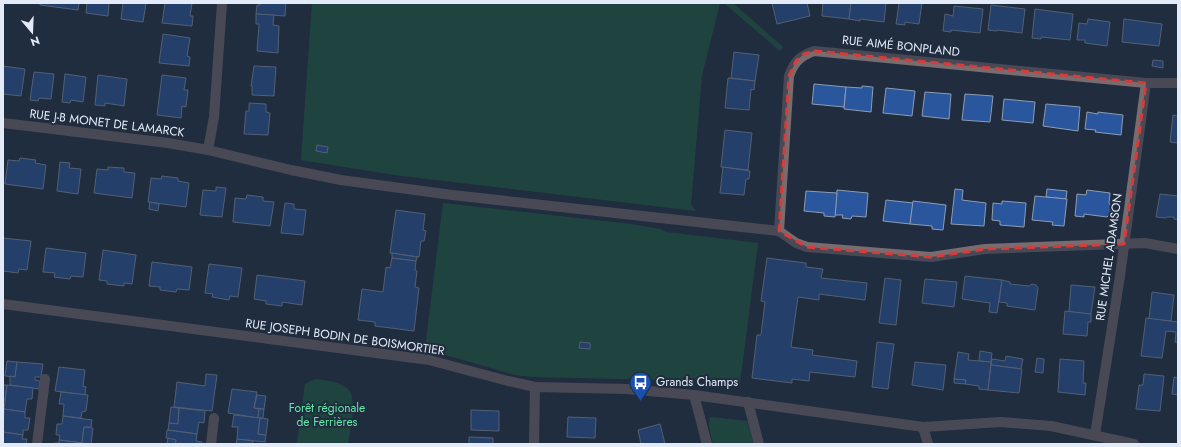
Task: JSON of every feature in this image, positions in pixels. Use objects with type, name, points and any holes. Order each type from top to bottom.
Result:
[{"type":"street","points":[[208,150],[214,116],[222,3]]},
{"type":"street","name":"RUE AIMÉ BONPLAND","points":[[779,231],[789,76],[796,61],[804,54],[814,51],[1146,83],[1178,83]]},
{"type":"street","name":"RUE MICHEL ADAMSON","points":[[1095,435],[1124,244],[1146,83]]},
{"type":"street","name":"RUE J-B MONET DE LAMARCK","points":[[3,123],[168,143],[208,150],[291,170],[341,180],[452,195],[779,231]]},
{"type":"street","points":[[779,231],[796,243],[807,247],[931,257],[984,249],[1145,243],[1178,250]]},
{"type":"street","name":"RUE JOSEPH BODIN DE BOISMORTIER","points":[[3,304],[429,360],[508,382],[535,387],[627,389],[694,395],[923,427],[1001,422],[1051,426],[1134,444]]},
{"type":"street","points":[[37,444],[45,379]]},
{"type":"street","points":[[534,444],[535,387]]},
{"type":"street","points":[[694,395],[707,444]]},
{"type":"street","points":[[748,402],[759,444]]},
{"type":"street","points":[[211,444],[214,418]]},
{"type":"street","points":[[923,427],[928,444]]},
{"type":"highlighted area","points":[[814,51],[1146,83],[1124,244],[985,249],[931,257],[807,247],[779,231],[789,76],[796,61],[804,54]]},
{"type":"green space","points":[[312,3],[720,3],[702,75],[691,204],[696,211],[395,175],[301,160]]},
{"type":"green space","points":[[724,3],[733,3],[783,47],[780,51]]},
{"type":"green space","points":[[443,203],[631,224],[660,229],[666,232],[758,243],[740,383],[734,383],[727,386],[709,385],[709,380],[683,377],[683,382],[634,378],[532,377],[515,375],[425,349]]},
{"type":"green space","name":"Forêt régionale de Ferrières","points":[[315,379],[337,383],[348,389],[351,394],[353,407],[348,444],[297,444],[305,384]]},
{"type":"green space","points":[[710,417],[747,421],[754,444],[713,444],[709,426]]},
{"type":"building","points":[[40,3],[79,3],[78,10],[40,5]]},
{"type":"building","points":[[87,3],[109,3],[108,16],[86,13]]},
{"type":"building","points":[[123,3],[146,3],[143,22],[121,19]]},
{"type":"building","points":[[165,3],[192,3],[190,16],[193,16],[192,26],[162,23]]},
{"type":"building","points":[[260,3],[286,3],[285,16],[256,14],[257,5],[260,5]]},
{"type":"building","points":[[772,3],[807,3],[810,16],[777,24]]},
{"type":"building","points":[[823,3],[851,3],[849,19],[822,16]]},
{"type":"building","points":[[851,3],[886,3],[884,22],[849,19]]},
{"type":"building","points":[[899,3],[922,3],[919,24],[905,22],[905,25],[896,24]]},
{"type":"building","points":[[991,5],[1025,9],[1022,33],[988,30]]},
{"type":"building","points":[[954,6],[983,9],[980,33],[951,30],[951,32],[943,31],[945,14],[953,16]]},
{"type":"building","points":[[1035,9],[1073,14],[1070,40],[1041,37],[1041,39],[1032,38]]},
{"type":"building","points":[[256,14],[274,15],[273,25],[279,26],[278,53],[257,51],[259,24],[256,24]]},
{"type":"building","points":[[1088,19],[1110,22],[1107,46],[1085,43],[1085,40],[1077,40],[1079,23],[1087,24]]},
{"type":"building","points":[[1124,19],[1162,24],[1159,46],[1122,42]]},
{"type":"building","points":[[163,34],[190,38],[187,56],[190,57],[189,66],[159,63]]},
{"type":"building","points":[[734,52],[759,55],[755,81],[731,78]]},
{"type":"building","points":[[1153,60],[1163,61],[1163,68],[1152,66]]},
{"type":"building","points":[[3,66],[25,69],[21,96],[3,94]]},
{"type":"building","points":[[254,66],[276,67],[274,96],[252,95],[251,86]]},
{"type":"building","points":[[34,72],[54,74],[51,99],[39,98],[38,101],[30,100]]},
{"type":"building","points":[[65,74],[86,77],[83,102],[71,100],[70,103],[62,102]]},
{"type":"building","points":[[98,75],[127,79],[124,106],[105,103],[105,106],[95,105]]},
{"type":"building","points":[[162,75],[186,78],[184,90],[188,90],[186,107],[182,106],[181,118],[157,115]]},
{"type":"building","points":[[728,78],[755,81],[754,90],[751,89],[749,110],[725,108]]},
{"type":"building","points":[[814,84],[846,87],[844,107],[812,104]]},
{"type":"building","points":[[862,86],[873,87],[871,112],[844,109],[846,87],[862,88]]},
{"type":"building","points":[[886,88],[915,91],[912,116],[883,113]]},
{"type":"building","points":[[925,92],[951,94],[949,119],[922,116]]},
{"type":"building","points":[[965,94],[993,96],[990,122],[962,120]]},
{"type":"building","points":[[1004,99],[1035,102],[1033,123],[1002,120]]},
{"type":"building","points":[[249,103],[266,104],[266,112],[270,113],[268,135],[244,134],[246,111],[249,111]]},
{"type":"building","points":[[1046,104],[1080,107],[1078,131],[1043,126]]},
{"type":"building","points":[[1087,112],[1123,115],[1121,135],[1095,132],[1096,130],[1085,129]]},
{"type":"building","points":[[1173,115],[1178,116],[1178,143],[1170,142]]},
{"type":"building","points":[[725,130],[752,133],[748,170],[721,167]]},
{"type":"building","points":[[317,145],[328,147],[327,153],[316,151]]},
{"type":"building","points":[[20,158],[36,160],[35,163],[46,165],[43,189],[5,184],[8,160],[19,161]]},
{"type":"building","points":[[60,162],[70,163],[69,168],[81,169],[78,194],[57,191]]},
{"type":"building","points":[[108,167],[124,168],[124,172],[135,173],[132,198],[94,193],[97,169],[108,170]]},
{"type":"building","points":[[723,167],[750,171],[749,179],[746,179],[744,195],[720,193]]},
{"type":"building","points":[[162,176],[178,178],[178,181],[189,183],[186,207],[148,202],[151,178],[161,179]]},
{"type":"building","points":[[216,187],[226,188],[222,217],[200,215],[203,190],[216,191]]},
{"type":"building","points":[[955,189],[963,190],[962,200],[986,203],[984,226],[951,224]]},
{"type":"building","points":[[1047,189],[1067,191],[1066,199],[1046,197]]},
{"type":"building","points":[[837,190],[868,193],[866,217],[852,216],[851,219],[842,218],[843,215],[835,215]]},
{"type":"building","points":[[1087,190],[1110,193],[1109,203],[1111,206],[1111,213],[1107,217],[1084,214],[1084,217],[1075,216],[1077,194],[1086,195]]},
{"type":"building","points":[[806,191],[837,193],[835,217],[824,216],[824,213],[804,211]]},
{"type":"building","points":[[1160,194],[1178,196],[1178,220],[1174,219],[1174,217],[1156,217]]},
{"type":"building","points":[[247,195],[263,197],[263,201],[274,202],[270,226],[233,222],[235,198],[246,199]]},
{"type":"building","points":[[1035,196],[1067,199],[1064,226],[1052,225],[1053,222],[1032,220]]},
{"type":"building","points":[[886,200],[913,203],[910,224],[883,221]]},
{"type":"building","points":[[913,201],[946,205],[943,230],[932,229],[932,226],[910,224]]},
{"type":"building","points":[[1002,201],[1026,203],[1024,227],[1000,225],[1000,221],[992,220],[993,203],[1002,204]]},
{"type":"building","points":[[150,202],[159,204],[158,211],[149,209]]},
{"type":"building","points":[[285,203],[294,204],[294,209],[306,210],[303,235],[281,233]]},
{"type":"building","points":[[396,210],[425,214],[423,230],[426,231],[424,241],[421,241],[419,257],[390,253]]},
{"type":"building","points":[[3,238],[31,241],[27,270],[19,269],[18,273],[3,271]]},
{"type":"building","points":[[46,248],[86,253],[83,277],[71,276],[70,279],[54,277],[55,273],[43,272]]},
{"type":"building","points":[[103,250],[136,255],[132,284],[124,283],[124,286],[107,284],[107,281],[99,280]]},
{"type":"building","points":[[392,253],[417,257],[416,261],[392,258]]},
{"type":"building","points":[[392,258],[416,261],[415,270],[417,271],[415,287],[419,288],[414,331],[375,326],[375,322],[358,320],[362,289],[383,292],[386,267],[390,268]]},
{"type":"building","points":[[767,258],[806,263],[806,267],[823,269],[821,278],[867,283],[865,300],[819,294],[819,300],[798,297],[791,347],[813,350],[812,355],[857,361],[855,377],[810,372],[809,381],[792,379],[792,383],[752,378],[757,335],[761,335],[765,302],[761,301]]},
{"type":"building","points":[[152,262],[192,267],[189,290],[177,289],[176,292],[160,290],[160,287],[149,286]]},
{"type":"building","points":[[209,264],[242,268],[238,297],[230,296],[229,300],[212,297],[213,294],[205,293]]},
{"type":"building","points":[[257,275],[305,281],[302,305],[282,302],[282,306],[266,304],[266,301],[254,299]]},
{"type":"building","points":[[965,276],[1002,280],[997,313],[989,312],[990,303],[962,299]]},
{"type":"building","points":[[885,278],[901,280],[896,325],[879,323]]},
{"type":"building","points":[[925,279],[957,282],[954,307],[922,303]]},
{"type":"building","points":[[1002,280],[1010,282],[1010,284],[1029,286],[1032,284],[1036,285],[1038,288],[1035,310],[1007,306],[1007,303],[999,302]]},
{"type":"building","points":[[1071,285],[1095,287],[1091,314],[1069,312]]},
{"type":"building","points":[[1152,292],[1174,295],[1171,321],[1149,319]]},
{"type":"building","points":[[1065,311],[1091,314],[1091,322],[1088,322],[1087,336],[1063,334]]},
{"type":"building","points":[[1146,318],[1178,322],[1178,343],[1175,342],[1176,332],[1166,331],[1162,358],[1141,356]]},
{"type":"building","points":[[580,342],[590,343],[590,349],[579,348]]},
{"type":"building","points":[[877,342],[894,344],[888,389],[872,387]]},
{"type":"building","points":[[980,351],[992,353],[991,362],[979,361]]},
{"type":"building","points":[[958,352],[969,354],[968,360],[991,362],[988,390],[979,389],[979,386],[965,384],[966,380],[954,379]]},
{"type":"building","points":[[1006,356],[1023,359],[1021,369],[991,365],[992,359],[1005,361]]},
{"type":"building","points":[[1037,358],[1044,359],[1043,373],[1035,372]]},
{"type":"building","points":[[1060,359],[1084,361],[1083,383],[1086,383],[1085,395],[1058,392]]},
{"type":"building","points":[[7,361],[17,362],[15,377],[5,376]]},
{"type":"building","points":[[17,362],[43,364],[41,377],[35,377],[35,380],[40,381],[39,389],[10,385],[10,376],[15,377]]},
{"type":"building","points":[[915,362],[946,365],[943,390],[912,385]]},
{"type":"building","points":[[991,365],[1022,369],[1019,393],[988,390]]},
{"type":"building","points":[[59,367],[85,370],[83,386],[86,387],[85,395],[55,391]]},
{"type":"building","points":[[206,374],[217,375],[212,411],[174,407],[177,382],[205,386]]},
{"type":"building","points":[[1144,374],[1164,376],[1160,411],[1136,409],[1139,385],[1143,385]]},
{"type":"building","points":[[1174,377],[1178,378],[1178,395],[1172,394]]},
{"type":"building","points":[[954,379],[966,380],[965,384],[954,383]]},
{"type":"building","points":[[3,385],[7,385],[5,400],[3,400]]},
{"type":"building","points":[[7,385],[33,388],[32,399],[27,399],[25,412],[4,409]]},
{"type":"building","points":[[232,389],[257,392],[254,408],[259,409],[258,418],[228,413]]},
{"type":"building","points":[[61,392],[88,395],[86,411],[82,412],[81,418],[63,416],[64,404],[59,404]]},
{"type":"building","points":[[257,395],[266,396],[264,409],[254,408]]},
{"type":"building","points":[[171,407],[179,408],[178,424],[169,423]]},
{"type":"building","points":[[179,408],[205,411],[204,423],[199,422],[197,434],[168,430],[169,423],[178,424]]},
{"type":"building","points":[[4,409],[25,412],[25,418],[30,418],[28,430],[23,430],[23,435],[3,432]]},
{"type":"building","points":[[259,409],[264,409],[263,418],[258,418]]},
{"type":"building","points":[[471,410],[499,411],[499,431],[471,430]]},
{"type":"building","points":[[234,415],[260,418],[258,434],[266,435],[265,442],[237,439],[238,427],[232,427]]},
{"type":"building","points":[[63,416],[92,420],[91,427],[84,427],[82,443],[59,440],[60,435],[56,435],[57,424],[62,424]]},
{"type":"building","points":[[568,417],[596,418],[595,438],[567,437]]},
{"type":"building","points":[[260,418],[268,419],[266,435],[258,434]]},
{"type":"building","points":[[660,424],[665,444],[641,444],[638,430]]},
{"type":"building","points":[[84,427],[93,428],[91,444],[82,443]]},
{"type":"building","points":[[167,430],[197,434],[196,441],[202,442],[202,444],[175,444],[176,440],[166,438]]},
{"type":"building","points":[[3,432],[23,435],[22,439],[27,439],[26,444],[3,444]]},
{"type":"building","points":[[469,437],[493,438],[493,444],[469,444]]},
{"type":"building","points":[[168,438],[176,440],[175,444],[167,444]]},
{"type":"building","points":[[237,439],[253,441],[252,444],[236,444]]},
{"type":"building","points":[[59,440],[82,443],[54,444],[59,443]]},
{"type":"place","name":"Grands Champs","points":[[640,402]]}]
